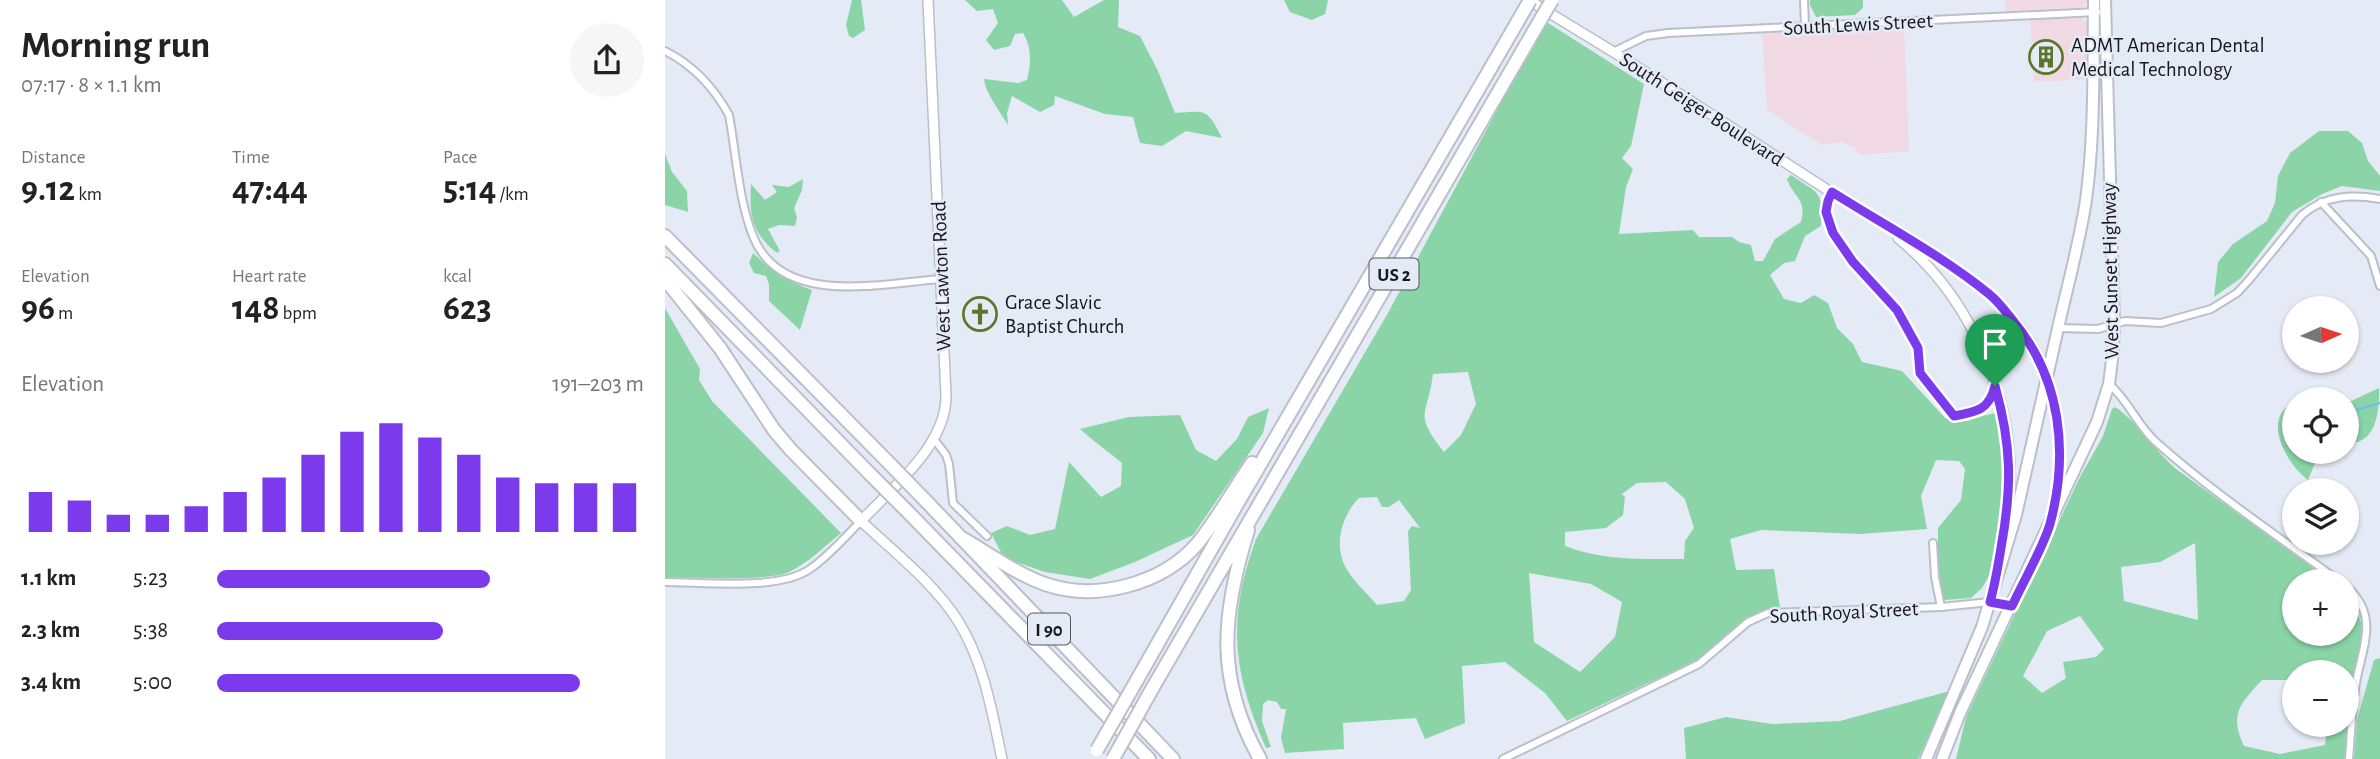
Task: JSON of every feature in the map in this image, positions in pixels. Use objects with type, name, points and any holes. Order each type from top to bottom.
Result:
[{"type":"highway","name":"US 2","points":[[1094,754],[1529,0]]},
{"type":"highway","name":"US 2","points":[[1113,759],[1235,543],[1253,517],[1552,0]]},
{"type":"highway","name":"I 90","points":[[665,236],[924,499],[1173,759]]},
{"type":"highway","name":"I 90","points":[[665,264],[1149,759]]},
{"type":"highway","points":[[665,279],[719,348],[773,430],[861,521]]},
{"type":"highway","points":[[960,537],[1018,572],[1048,585],[1076,591],[1129,586],[1168,568],[1197,544],[1252,463],[1276,437]]},
{"type":"highway","name":"US 2","points":[[1253,517],[1230,599],[1227,657],[1230,682],[1240,715],[1260,759]]},
{"type":"main road","name":"West Sunset Highway","points":[[1942,759],[1960,713],[2097,422],[2109,384],[2114,324],[2100,6]]},
{"type":"main road","name":"West Sunset Highway","points":[[1926,759],[1967,666],[1990,602],[2016,515],[2080,234],[2088,177],[2100,6]]},
{"type":"street","name":"West Lawton Road","points":[[861,521],[927,451],[944,416],[946,401],[928,0]]},
{"type":"street","name":"South Geiger Boulevard","points":[[1529,0],[1875,219]]},
{"type":"street","points":[[1804,0],[1805,26]]},
{"type":"street","name":"South Lewis Street","points":[[1613,51],[1646,37],[1668,33],[2100,6]]},
{"type":"street","points":[[665,51],[679,59],[706,83],[719,97],[729,116],[753,236],[774,265],[794,278],[820,285],[849,286],[941,279]]},
{"type":"street","points":[[1832,192],[1826,212],[1833,233],[1853,262],[1897,310],[1918,348],[1920,373],[1954,416],[1986,406],[1996,409],[2004,418]]},
{"type":"street","points":[[2057,332],[2098,329],[2125,321],[2161,323],[2211,309],[2237,293],[2302,215],[2321,202],[2346,196],[2380,199]]},
{"type":"street","points":[[2321,202],[2371,256],[2379,272],[2380,286]]},
{"type":"street","points":[[1875,219],[1912,250],[1949,291],[1976,336],[1995,386],[2004,418],[2010,460],[2009,506],[1994,589]]},
{"type":"street","points":[[1875,219],[1929,252],[1989,294],[2032,346],[2049,386],[2060,436],[2057,490],[2049,526]]},
{"type":"street","points":[[2109,384],[2129,404],[2147,434],[2176,460],[2323,569]]},
{"type":"street","points":[[1986,406],[1995,386]]},
{"type":"street","points":[[935,439],[949,464],[953,503],[988,536]]},
{"type":"street","points":[[665,582],[764,582],[798,576],[822,559],[861,521],[927,585],[959,622],[980,668],[1002,759]]},
{"type":"street","points":[[1933,543],[1935,577],[1941,607]]},
{"type":"street","points":[[2349,759],[2357,681],[2367,632],[2359,601]]},
{"type":"street","name":"South Royal Street","points":[[1503,759],[1699,664],[1748,622],[1768,613],[1941,607],[1990,602],[2012,606]]},
{"type":"shaded area","points":[[2005,0],[2090,0],[2082,7],[2006,12]]},
{"type":"shaded area","points":[[2079,16],[2089,24],[2091,79],[2034,82],[2030,17]]},
{"type":"shaded area","points":[[1904,25],[1909,151],[1860,155],[1854,147],[1841,142],[1822,145],[1767,110],[1762,32]]},
{"type":"green space","points":[[852,0],[861,0],[865,30],[853,38],[849,36],[846,25]]},
{"type":"green space","points":[[965,0],[1062,0],[1074,17],[1104,0],[1119,0],[1118,27],[1140,36],[1175,113],[1200,112],[1209,116],[1222,138],[1186,131],[1162,146],[1140,143],[1133,117],[1105,114],[1055,96],[1054,105],[1040,112],[1012,96],[1007,113],[1008,125],[990,96],[984,79],[1018,83],[1027,80],[1030,62],[1028,44],[1023,33],[1015,34],[1010,46],[994,50],[986,40],[998,23],[993,9],[977,11]]},
{"type":"green space","points":[[1284,0],[1328,0],[1325,14],[1312,20],[1290,12]]},
{"type":"green space","points":[[1810,0],[1863,0],[1863,8],[1855,15],[1816,17]]},
{"type":"green space","points":[[1545,21],[1644,84],[1631,146],[1622,158],[1633,169],[1626,187],[1619,234],[1693,230],[1699,237],[1732,237],[1751,245],[1755,261],[1763,261],[1775,239],[1801,222],[1801,203],[1787,179],[1791,175],[1818,194],[1821,226],[1805,236],[1795,261],[1784,263],[1770,275],[1784,299],[1801,303],[1814,295],[1828,303],[1837,328],[1853,344],[1862,362],[1902,371],[1945,418],[1957,422],[1995,413],[2000,416],[2005,452],[2006,494],[1993,569],[1982,588],[1971,598],[1944,600],[1938,577],[1938,528],[1961,500],[1965,469],[1959,461],[1936,460],[1921,496],[1927,529],[1861,534],[1761,530],[1730,539],[1736,570],[1774,569],[1780,608],[1759,612],[1740,624],[1701,658],[1567,721],[1545,693],[1505,662],[1462,666],[1465,723],[1425,739],[1416,718],[1343,723],[1344,749],[1285,753],[1281,738],[1286,709],[1281,709],[1277,702],[1268,700],[1263,704],[1262,721],[1271,747],[1266,748],[1246,694],[1237,644],[1237,620],[1247,568],[1256,539],[1388,313]],"holes":[[[1468,372],[1476,404],[1461,435],[1444,452],[1425,422],[1433,374]],[[1666,482],[1685,499],[1694,528],[1685,541],[1684,559],[1609,557],[1565,546],[1565,532],[1606,528],[1623,515],[1625,497],[1622,494],[1637,483]],[[1377,497],[1382,507],[1389,507],[1399,500],[1420,528],[1412,526],[1408,531],[1411,590],[1404,601],[1377,605],[1357,583],[1342,559],[1341,531],[1348,513],[1359,498]],[[1529,573],[1591,584],[1622,602],[1615,637],[1580,672],[1534,642]]]},
{"type":"green space","points":[[2319,131],[2348,131],[2362,143],[2368,161],[2380,176],[2380,191],[2342,186],[2322,194],[2292,212],[2241,278],[2214,297],[2218,262],[2233,244],[2267,221],[2275,203],[2278,176],[2290,153]]},
{"type":"green space","points":[[665,154],[672,172],[687,191],[688,212],[665,205]]},
{"type":"green space","points":[[803,179],[802,190],[794,208],[797,217],[795,226],[779,225],[768,229],[780,251],[777,253],[757,231],[752,215],[751,184],[765,200],[777,192],[772,185],[789,187]]},
{"type":"green space","points":[[753,253],[780,275],[812,290],[800,330],[769,301],[766,276],[754,273],[749,263]]},
{"type":"green space","points":[[665,308],[700,369],[699,380],[712,401],[841,533],[789,572],[747,578],[665,578]]},
{"type":"green space","points":[[2379,388],[2379,406],[2374,425],[2370,433],[2359,441],[2359,397]]},
{"type":"green space","points":[[2115,407],[2132,421],[2176,469],[2282,546],[2282,555],[2295,555],[2314,569],[2282,569],[2282,646],[2359,646],[2359,616],[2363,628],[2363,642],[2359,660],[2282,660],[2282,680],[2262,680],[2243,703],[2237,717],[2237,726],[2244,746],[2280,754],[2325,745],[2326,737],[2347,737],[2345,759],[1956,759],[1966,717],[2080,477],[2103,436]],"holes":[[[2195,543],[2198,620],[2124,601],[2121,567],[2160,562]],[[2080,616],[2104,649],[2096,657],[2063,662],[2066,678],[2042,693],[2023,676],[2047,631]]]},
{"type":"green space","points":[[1269,408],[1263,433],[1193,535],[1135,562],[1090,579],[1045,572],[1004,558],[991,533],[1007,526],[1030,535],[1055,529],[1069,462],[1101,497],[1121,486],[1122,463],[1080,429],[1129,417],[1180,415],[1196,450],[1216,461],[1237,439],[1248,417]]},
{"type":"green space","points":[[2282,414],[2282,446],[2278,430]]},
{"type":"green space","points":[[2293,464],[2315,464],[2309,478]]},
{"type":"green space","points":[[2380,658],[2380,759],[2354,759],[2356,737],[2359,737],[2359,713],[2374,660]]},
{"type":"green space","points":[[1950,691],[1918,759],[1686,759],[1684,728],[1726,717],[1772,724],[1840,721]]},
{"type":"waterway","points":[[2359,409],[2380,403]]},
{"type":"place","name":"ADMT American Dental Medical Technology","points":[[2046,57]]},
{"type":"place","name":"Grace Slavic Baptist Church","points":[[980,314]]},
{"type":"route","points":[[1832,192],[1903,235],[1989,294],[2026,336],[2038,358],[2058,418],[2061,448],[2057,490],[2049,526],[2012,606],[1990,602],[2009,506],[2010,485],[2007,435],[1995,386],[1986,406],[1954,416],[1936,396],[1920,373],[1918,348],[1897,310],[1853,262],[1833,233],[1826,212],[1832,192]]}]
